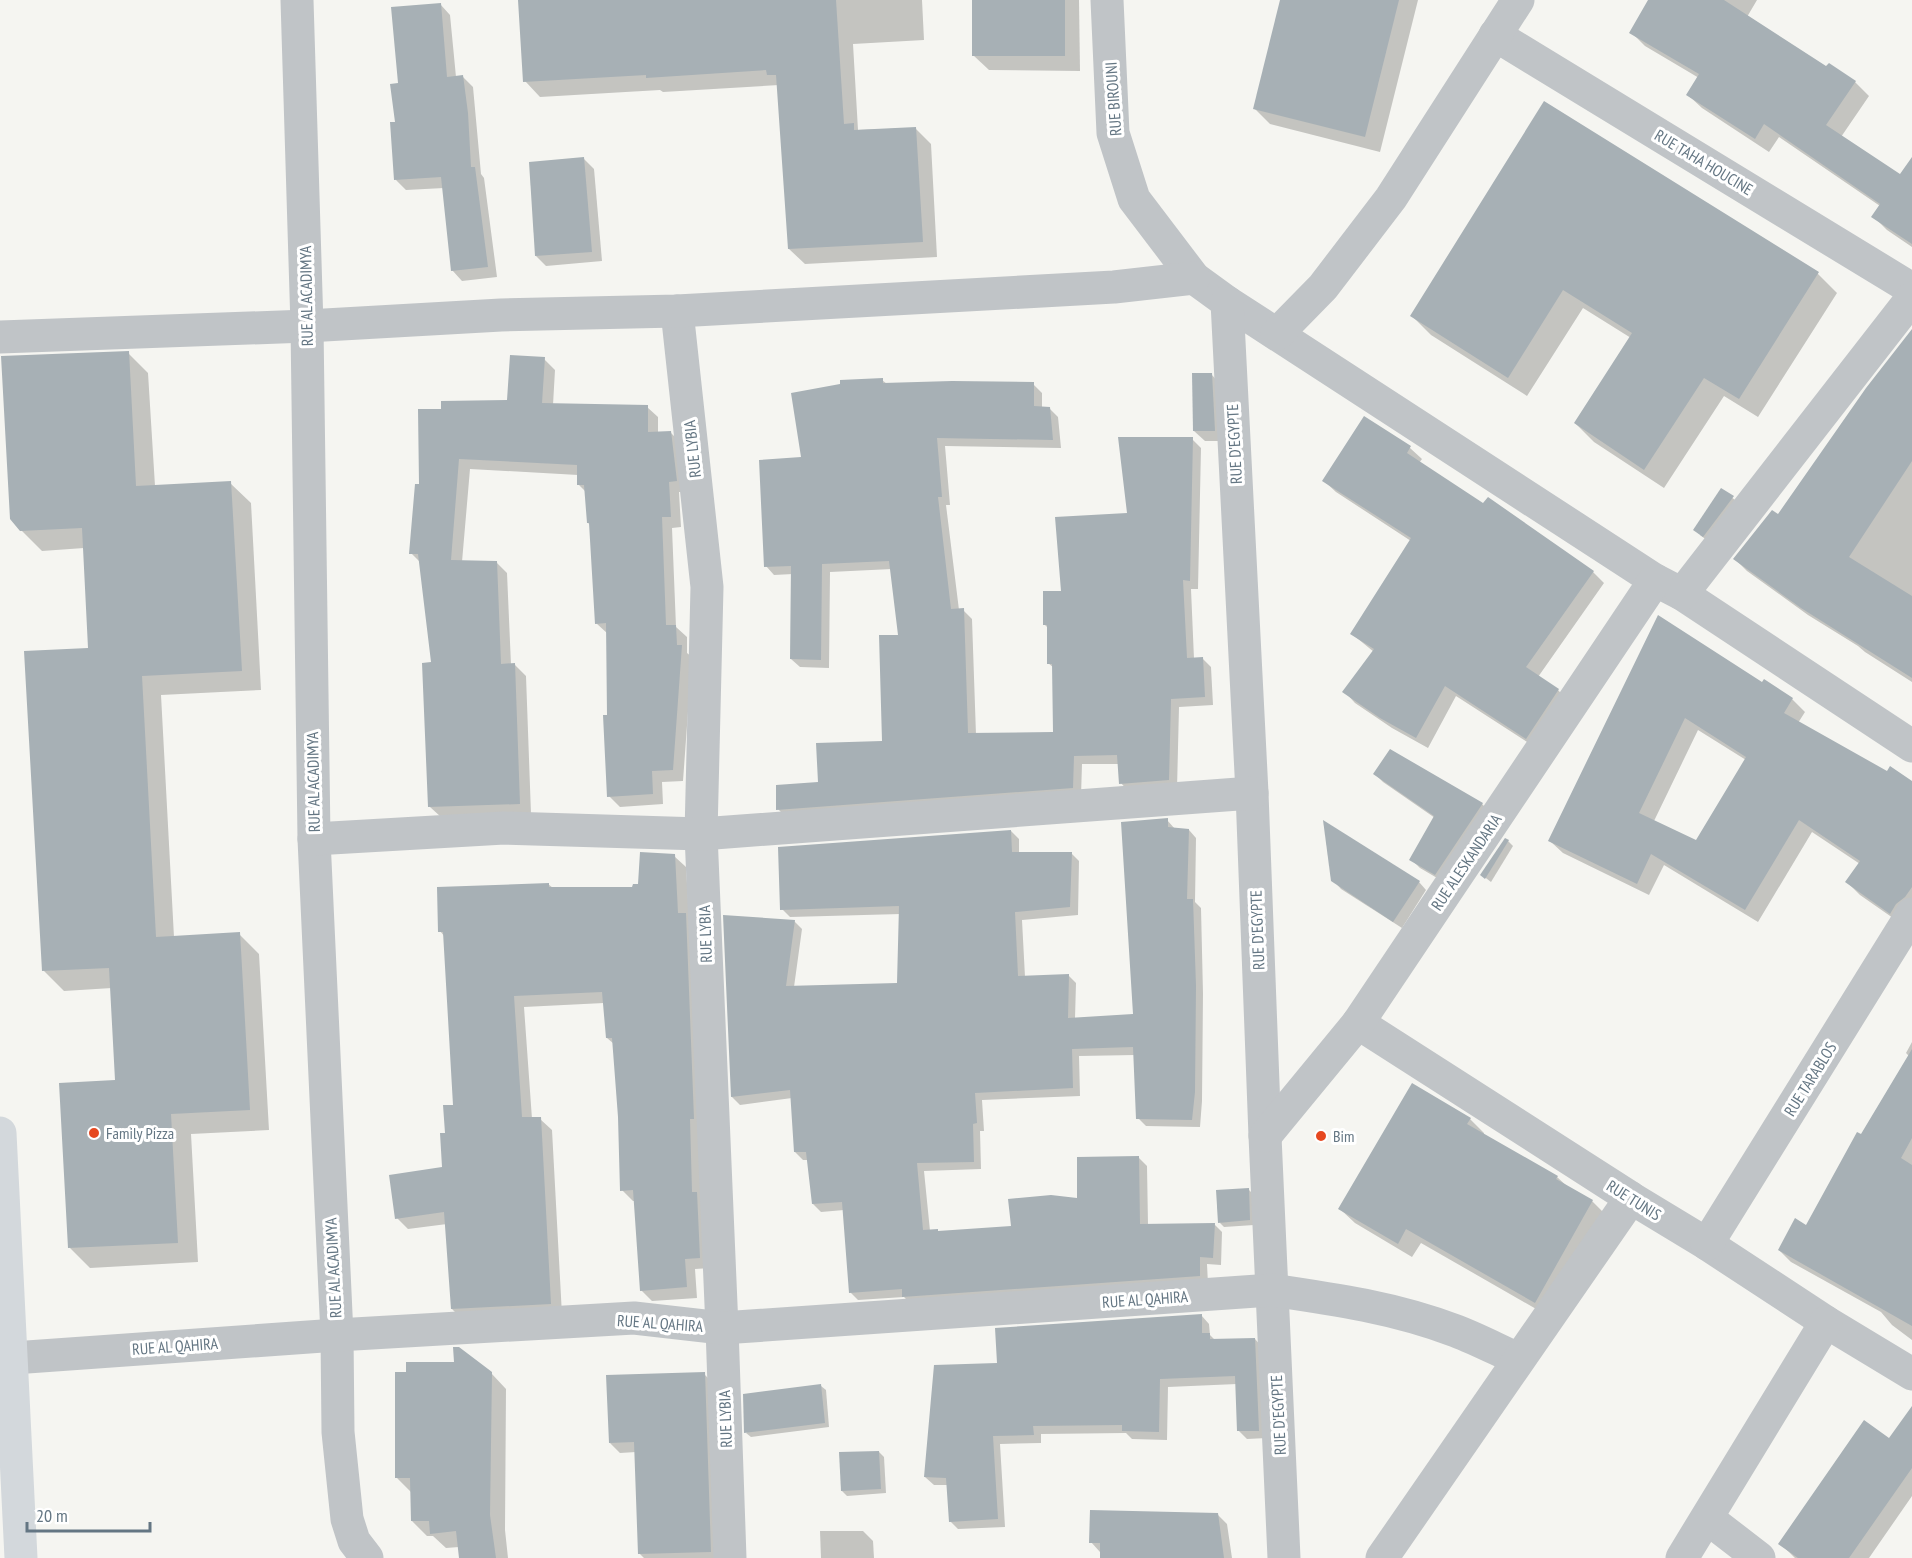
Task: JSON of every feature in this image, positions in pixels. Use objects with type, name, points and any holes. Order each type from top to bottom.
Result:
[{"type":"main road","points":[[0,1133],[13,1358],[21,1558]]},
{"type":"street","name":"RUE AL ACADIMYA","points":[[297,0],[307,326],[314,839],[337,1335],[338,1432],[346,1519],[354,1541],[367,1558]]},
{"type":"street","name":"RUE BIROUNI","points":[[1107,0],[1113,133],[1134,199],[1194,278],[1227,302],[1912,746]]},
{"type":"street","points":[[1277,334],[1323,287],[1391,198],[1518,0]]},
{"type":"street","name":"RUE TAHA HOUCINE","points":[[1496,35],[1912,289]]},
{"type":"street","points":[[0,337],[307,326],[501,315],[677,311],[1092,289],[1194,278]]},
{"type":"street","name":"RUE ALESKANDARIA","points":[[1265,1136],[1358,1023],[1668,587],[1912,298]]},
{"type":"street","name":"RUE D'EGYPTE","points":[[1227,302],[1252,794],[1284,1558]]},
{"type":"street","name":"RUE LYBIA","points":[[677,311],[707,587],[701,834],[730,1558]]},
{"type":"street","points":[[314,839],[504,828],[701,834],[1252,794]]},
{"type":"street","name":"RUE TARABLOS","points":[[1707,1244],[1912,914]]},
{"type":"street","name":"RUE TUNIS","points":[[1358,1023],[1826,1322],[1912,1374]]},
{"type":"street","points":[[1382,1558],[1631,1198]]},
{"type":"street","name":"RUE AL QAHIRA","points":[[13,1358],[337,1335],[634,1318],[722,1328],[1272,1290],[1353,1301],[1401,1314],[1456,1331],[1518,1359]]},
{"type":"street","points":[[1682,1558],[1826,1322]]},
{"type":"street","points":[[1707,1518],[1759,1558]]},
{"type":"building","points":[[518,0],[836,0],[844,124],[854,123],[854,130],[916,127],[923,242],[788,249],[776,75],[767,75],[766,70],[646,78],[646,75],[523,82]]},
{"type":"building","points":[[972,0],[1065,0],[1065,56],[972,56]]},
{"type":"building","points":[[1280,0],[1399,0],[1365,137],[1253,109]]},
{"type":"building","points":[[1648,0],[1724,0],[1826,66],[1829,63],[1856,81],[1826,125],[1900,174],[1912,157],[1912,244],[1871,217],[1880,204],[1764,124],[1755,139],[1686,95],[1699,74],[1629,33]]},
{"type":"building","points":[[441,3],[447,77],[463,75],[471,167],[475,167],[488,267],[451,271],[441,177],[394,180],[390,122],[395,122],[390,84],[398,83],[391,7]]},
{"type":"building","points":[[1544,101],[1819,272],[1739,399],[1704,378],[1644,470],[1574,423],[1632,333],[1563,290],[1508,378],[1410,316]]},
{"type":"building","points":[[584,157],[592,252],[535,256],[529,162]]},
{"type":"building","points":[[1912,329],[1912,461],[1849,557],[1912,596],[1912,678],[1801,608],[1733,559],[1772,510],[1778,514],[1866,388]]},
{"type":"building","points":[[129,351],[136,486],[231,481],[242,671],[142,676],[156,937],[240,932],[250,1110],[171,1114],[178,1243],[68,1248],[59,1083],[115,1080],[109,968],[42,971],[24,651],[88,648],[82,528],[20,531],[10,519],[1,356]]},
{"type":"building","points":[[510,355],[545,357],[542,403],[648,405],[648,432],[671,431],[677,481],[669,482],[671,517],[662,517],[666,625],[676,625],[677,645],[682,645],[673,770],[652,771],[653,794],[607,797],[603,715],[607,715],[606,623],[595,624],[589,523],[587,523],[584,485],[577,485],[577,465],[459,459],[451,560],[497,561],[501,664],[515,663],[520,804],[428,807],[422,663],[431,662],[418,554],[409,554],[415,484],[419,484],[418,409],[441,409],[441,401],[507,400]]},
{"type":"building","points":[[1192,373],[1212,373],[1215,431],[1193,431]]},
{"type":"building","points":[[883,378],[883,383],[1034,382],[1034,406],[1050,407],[1053,440],[937,438],[942,497],[938,497],[951,609],[964,608],[968,733],[1053,732],[1052,664],[1047,664],[1047,625],[1043,625],[1043,591],[1061,591],[1055,517],[1127,513],[1118,437],[1193,437],[1190,581],[1183,580],[1187,658],[1203,657],[1205,697],[1171,699],[1169,780],[1119,784],[1117,755],[1074,756],[1073,788],[776,810],[776,785],[818,782],[816,743],[882,741],[879,635],[898,635],[889,561],[822,564],[821,660],[790,659],[791,566],[764,567],[759,460],[801,457],[791,393],[840,384],[840,380]]},
{"type":"building","points":[[1364,416],[1411,446],[1407,453],[1483,503],[1488,497],[1594,571],[1526,667],[1559,689],[1526,739],[1445,686],[1416,738],[1380,718],[1342,692],[1374,649],[1350,634],[1411,538],[1322,481]]},
{"type":"building","points":[[1721,488],[1734,496],[1703,537],[1693,530]]},
{"type":"building","points":[[1658,615],[1762,682],[1764,679],[1793,698],[1784,713],[1887,771],[1890,766],[1912,781],[1912,887],[1890,914],[1845,882],[1860,861],[1799,820],[1745,910],[1651,854],[1637,884],[1548,841]],"holes":[[[1685,718],[1746,757],[1696,840],[1639,813]]]},
{"type":"building","points":[[1390,749],[1483,803],[1435,875],[1409,860],[1434,816],[1373,774]]},
{"type":"building","points":[[1168,818],[1168,827],[1189,829],[1187,899],[1193,899],[1196,986],[1195,1092],[1192,1120],[1136,1119],[1133,1047],[1072,1049],[1073,1088],[975,1093],[977,1123],[973,1124],[974,1162],[917,1163],[923,1230],[1011,1226],[1008,1199],[1051,1195],[1077,1198],[1077,1157],[1139,1156],[1140,1224],[1215,1223],[1213,1258],[1200,1257],[1200,1276],[902,1297],[902,1289],[849,1293],[842,1202],[812,1204],[806,1152],[794,1152],[790,1090],[731,1097],[723,915],[795,920],[786,986],[897,983],[899,906],[780,910],[778,847],[1011,830],[1012,852],[1072,852],[1070,907],[1015,912],[1018,976],[1069,974],[1068,1018],[1133,1014],[1121,822]]},
{"type":"building","points":[[1323,820],[1420,881],[1393,922],[1331,881]]},
{"type":"building","points":[[1505,838],[1509,840],[1485,879],[1480,875]]},
{"type":"building","points":[[640,852],[675,854],[678,913],[686,913],[694,1119],[690,1119],[692,1192],[697,1192],[700,1258],[685,1259],[687,1287],[640,1291],[633,1190],[620,1191],[618,1117],[612,1038],[606,1038],[602,992],[514,996],[522,1117],[541,1117],[551,1304],[451,1309],[444,1212],[395,1219],[389,1175],[442,1167],[440,1133],[445,1133],[443,1105],[453,1105],[443,932],[438,932],[437,887],[549,883],[549,887],[632,887],[633,884],[638,884]]},
{"type":"building","points":[[1912,1049],[1912,1138],[1901,1158],[1912,1165],[1912,1326],[1778,1250],[1795,1218],[1806,1225],[1857,1132],[1861,1134]]},
{"type":"building","points":[[1412,1083],[1471,1118],[1467,1124],[1558,1176],[1556,1179],[1593,1200],[1535,1303],[1406,1229],[1398,1244],[1338,1209]]},
{"type":"building","points":[[1249,1188],[1250,1220],[1218,1223],[1216,1190]]},
{"type":"building","points":[[1202,1314],[1202,1333],[1210,1333],[1210,1339],[1255,1338],[1259,1431],[1237,1431],[1235,1376],[1160,1379],[1159,1432],[1122,1431],[1122,1425],[1033,1426],[1034,1435],[993,1436],[998,1519],[949,1522],[946,1478],[924,1477],[934,1365],[997,1363],[995,1328]]},
{"type":"building","points":[[453,1347],[459,1347],[492,1372],[490,1515],[496,1558],[459,1558],[456,1531],[430,1534],[429,1521],[411,1521],[410,1478],[395,1478],[395,1372],[406,1372],[406,1362],[454,1362]]},
{"type":"building","points":[[705,1372],[711,1552],[638,1554],[634,1442],[609,1443],[606,1375]]},
{"type":"building","points":[[821,1384],[825,1423],[744,1433],[743,1394]]},
{"type":"building","points":[[1912,1406],[1912,1468],[1849,1558],[1798,1558],[1778,1544],[1864,1420],[1889,1438]]},
{"type":"building","points":[[879,1451],[881,1489],[841,1491],[839,1452]]},
{"type":"building","points":[[1090,1510],[1218,1513],[1224,1558],[1100,1558],[1100,1543],[1089,1543]]},
{"type":"place","name":"Family Pizza","points":[[94,1133]]},
{"type":"place","name":"Bim","points":[[1321,1136]]}]
